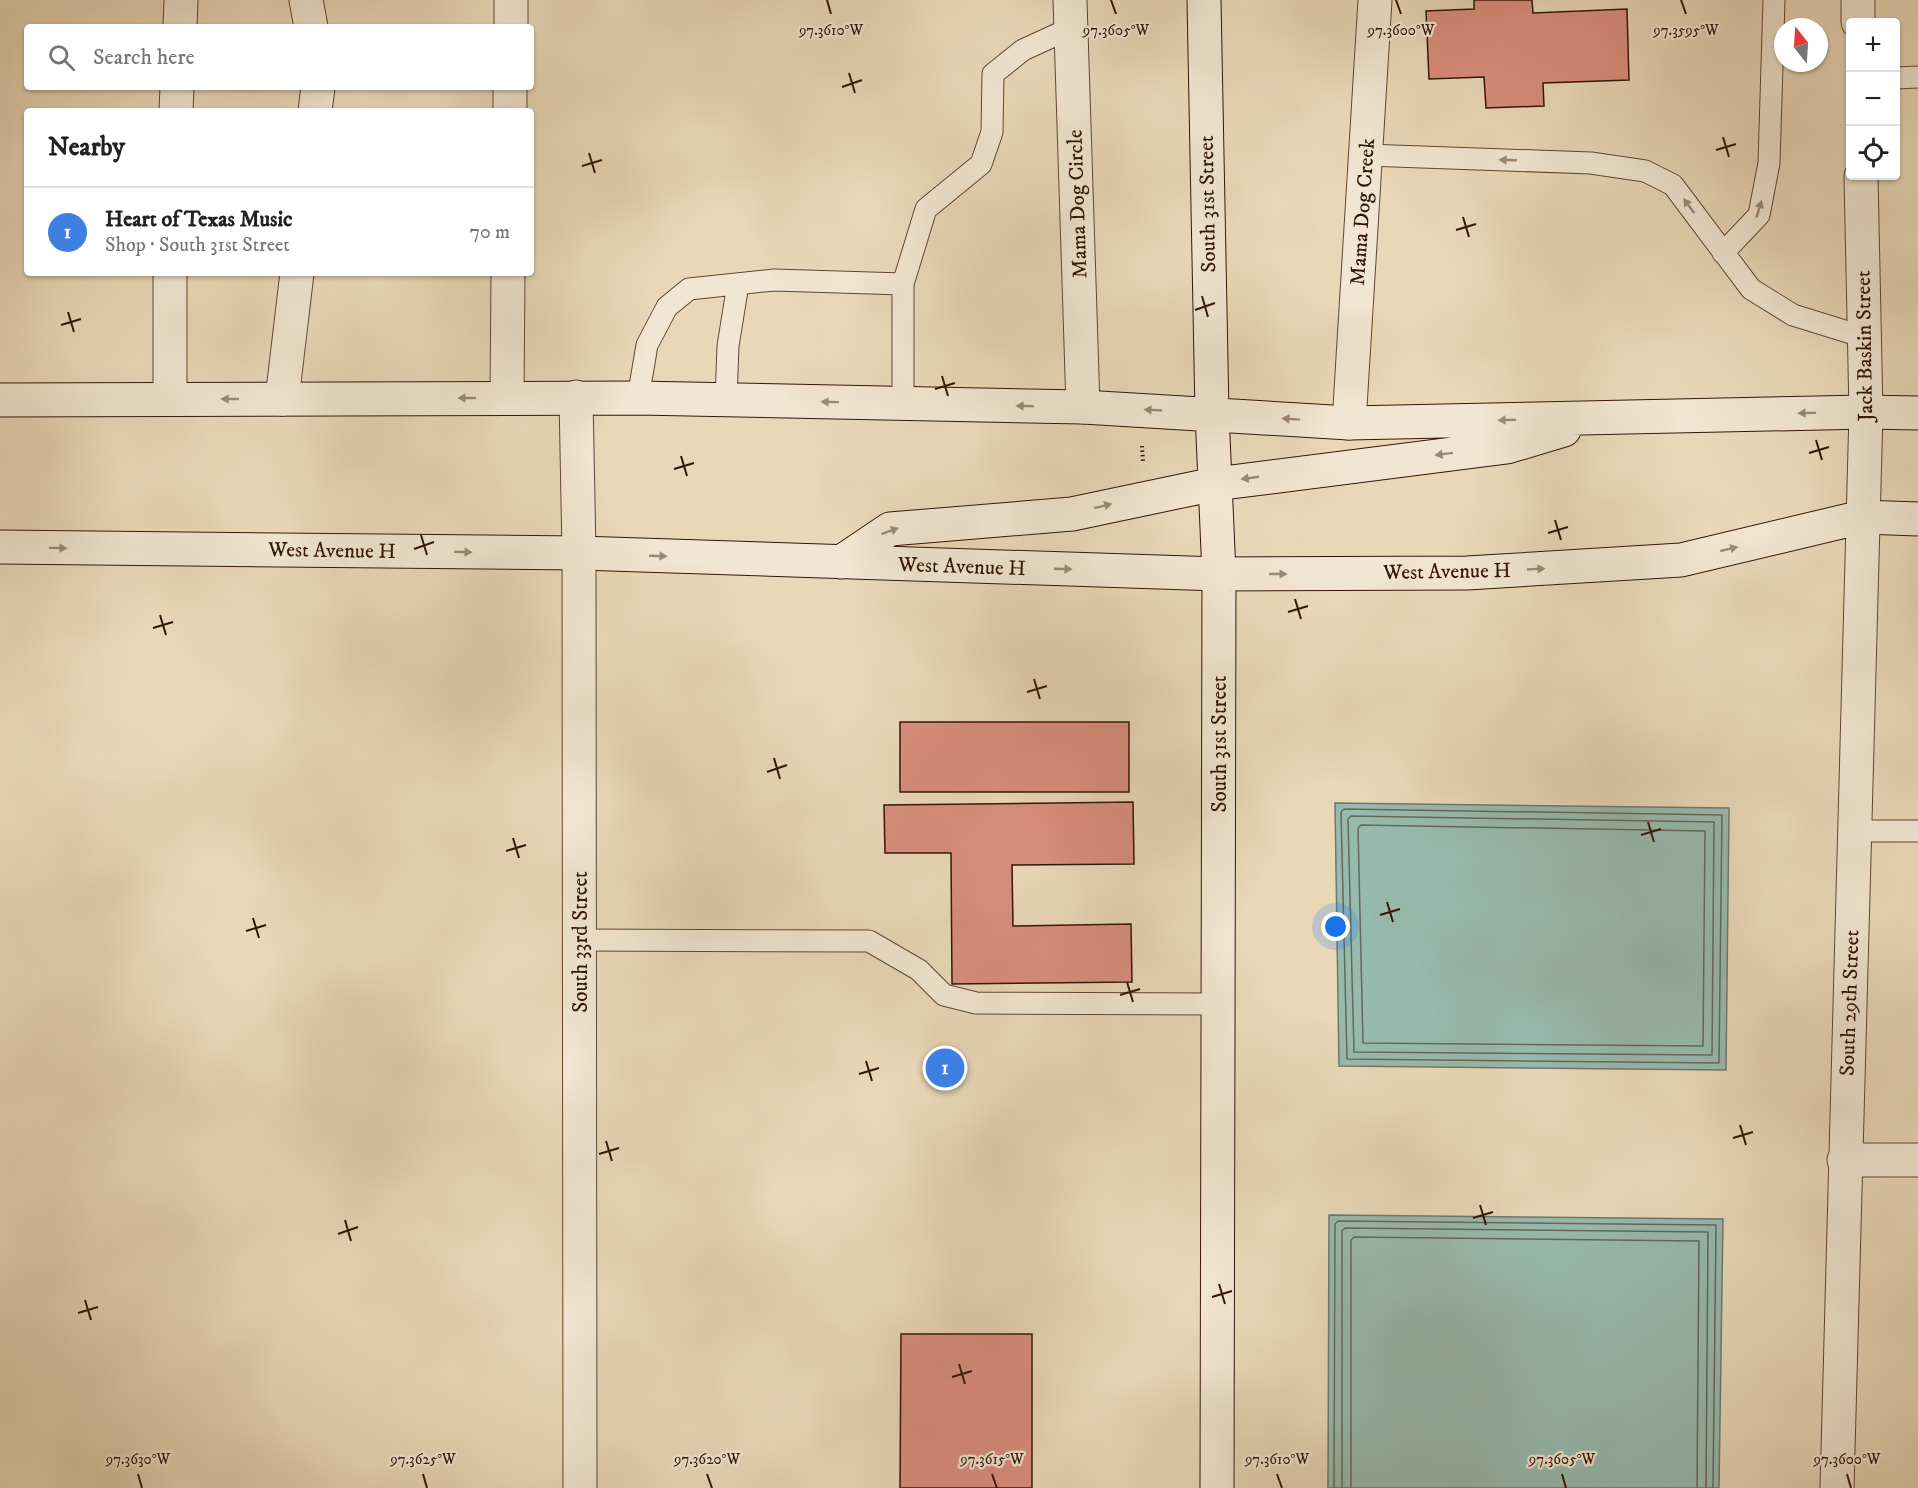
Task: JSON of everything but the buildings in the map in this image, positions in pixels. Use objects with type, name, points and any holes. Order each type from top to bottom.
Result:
[{"type":"main road","points":[[180,24],[181,0]]},
{"type":"main road","points":[[306,0],[310,24]]},
{"type":"main road","points":[[511,0],[511,24]]},
{"type":"main road","name":"South 31st Street","points":[[1204,0],[1212,413],[1219,574],[1217,1488]]},
{"type":"main road","name":"Mama Dog Creek","points":[[1349,423],[1375,0]]},
{"type":"main road","points":[[1858,0],[1858,18]]},
{"type":"main road","name":"Mama Dog Circle","points":[[1071,14],[1083,407]]},
{"type":"main road","points":[[176,108],[177,90]]},
{"type":"main road","points":[[315,108],[318,90]]},
{"type":"main road","points":[[510,90],[510,108]]},
{"type":"main road","name":"Jack Baskin Street","points":[[1861,180],[1866,412],[1862,518]]},
{"type":"main road","points":[[170,276],[170,399]]},
{"type":"main road","points":[[282,399],[297,276]]},
{"type":"main road","points":[[507,398],[508,276]]},
{"type":"main road","name":"South 33rd Street","points":[[576,397],[579,553],[580,1488]]},
{"type":"main road","points":[[0,400],[638,398],[1083,407],[1349,423],[1866,412],[1918,413]]},
{"type":"main road","points":[[840,562],[890,529],[1072,514],[1215,484],[1507,447],[1603,418]]},
{"type":"main road","name":"West Avenue H","points":[[0,547],[579,553],[1219,574],[1467,573],[1682,560],[1862,518],[1918,519]]},
{"type":"main road","name":"South 29th Street","points":[[1837,1488],[1862,518]]},
{"type":"main road","points":[[1844,1160],[1918,1160]]},
{"type":"lane","points":[[1723,253],[1760,215],[1769,163],[1773,0]]},
{"type":"lane","points":[[903,404],[903,284],[926,209],[981,164],[992,132],[993,74],[1071,14]]},
{"type":"lane","points":[[1900,78],[1918,77]]},
{"type":"lane","points":[[1366,155],[1591,163],[1645,171],[1673,185],[1751,289],[1793,315],[1864,338]]},
{"type":"lane","points":[[638,398],[647,345],[667,307],[690,289],[774,280],[903,284]]},
{"type":"lane","points":[[726,400],[728,346],[738,284]]},
{"type":"lane","points":[[1854,831],[1918,831]]},
{"type":"lane","points":[[580,940],[869,941],[919,970],[944,995],[976,1003],[1218,1004]]},
{"type":"water","points":[[1335,803],[1729,808],[1726,1070],[1339,1066]]},
{"type":"water","points":[[1329,1215],[1723,1219],[1719,1488],[1328,1488]]},
{"type":"place","name":"Heart of Texas Music","points":[[945,1068]]}]
